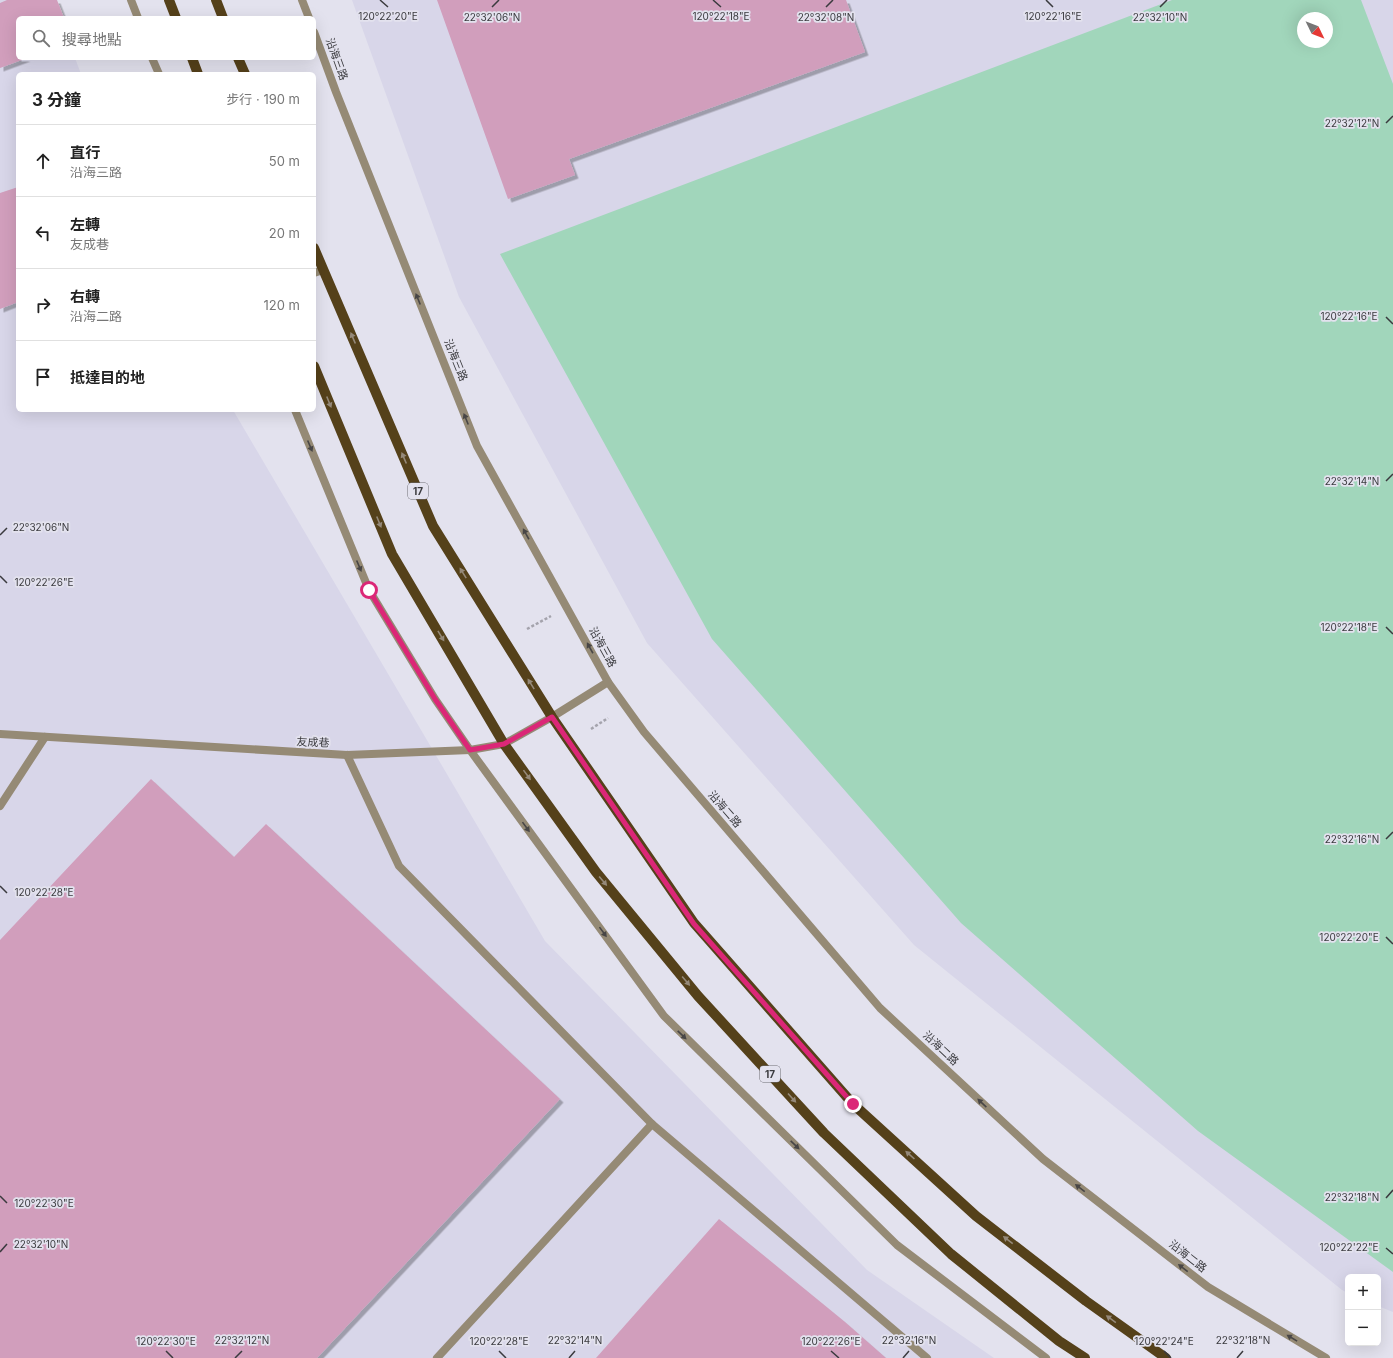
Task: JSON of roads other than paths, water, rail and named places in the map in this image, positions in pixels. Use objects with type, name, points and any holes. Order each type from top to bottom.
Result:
[{"type":"main road","points":[[169,0],[175,16]]},
{"type":"main road","points":[[216,0],[222,16]]},
{"type":"main road","points":[[193,60],[197,72]]},
{"type":"main road","points":[[239,60],[244,72]]},
{"type":"main road","name":"17","points":[[316,257],[319,271],[433,526],[552,717],[694,924],[853,1104],[976,1216],[1086,1301],[1166,1358]]},
{"type":"main road","name":"17","points":[[316,371],[392,554],[504,744],[596,872],[698,996],[824,1134],[951,1254],[1059,1341],[1085,1358]]},
{"type":"street","points":[[131,0],[137,16]]},
{"type":"street","points":[[302,0],[308,16]]},
{"type":"street","name":"沿海三路","points":[[316,37],[342,107],[477,446],[608,682]]},
{"type":"street","points":[[153,60],[158,72]]},
{"type":"street","points":[[296,412],[369,590],[435,699],[470,750],[664,1016],[897,1245],[1046,1358]]},
{"type":"street","name":"友成巷","points":[[0,734],[347,755],[470,750],[504,744],[552,717],[608,682]]},
{"type":"street","name":"沿海二路","points":[[608,682],[644,732],[880,1008],[1043,1159],[1208,1287],[1326,1358]]},
{"type":"street","points":[[0,806],[45,737]]},
{"type":"street","points":[[347,755],[399,866],[652,1124],[927,1358]]},
{"type":"street","points":[[437,1358],[652,1124]]}]
